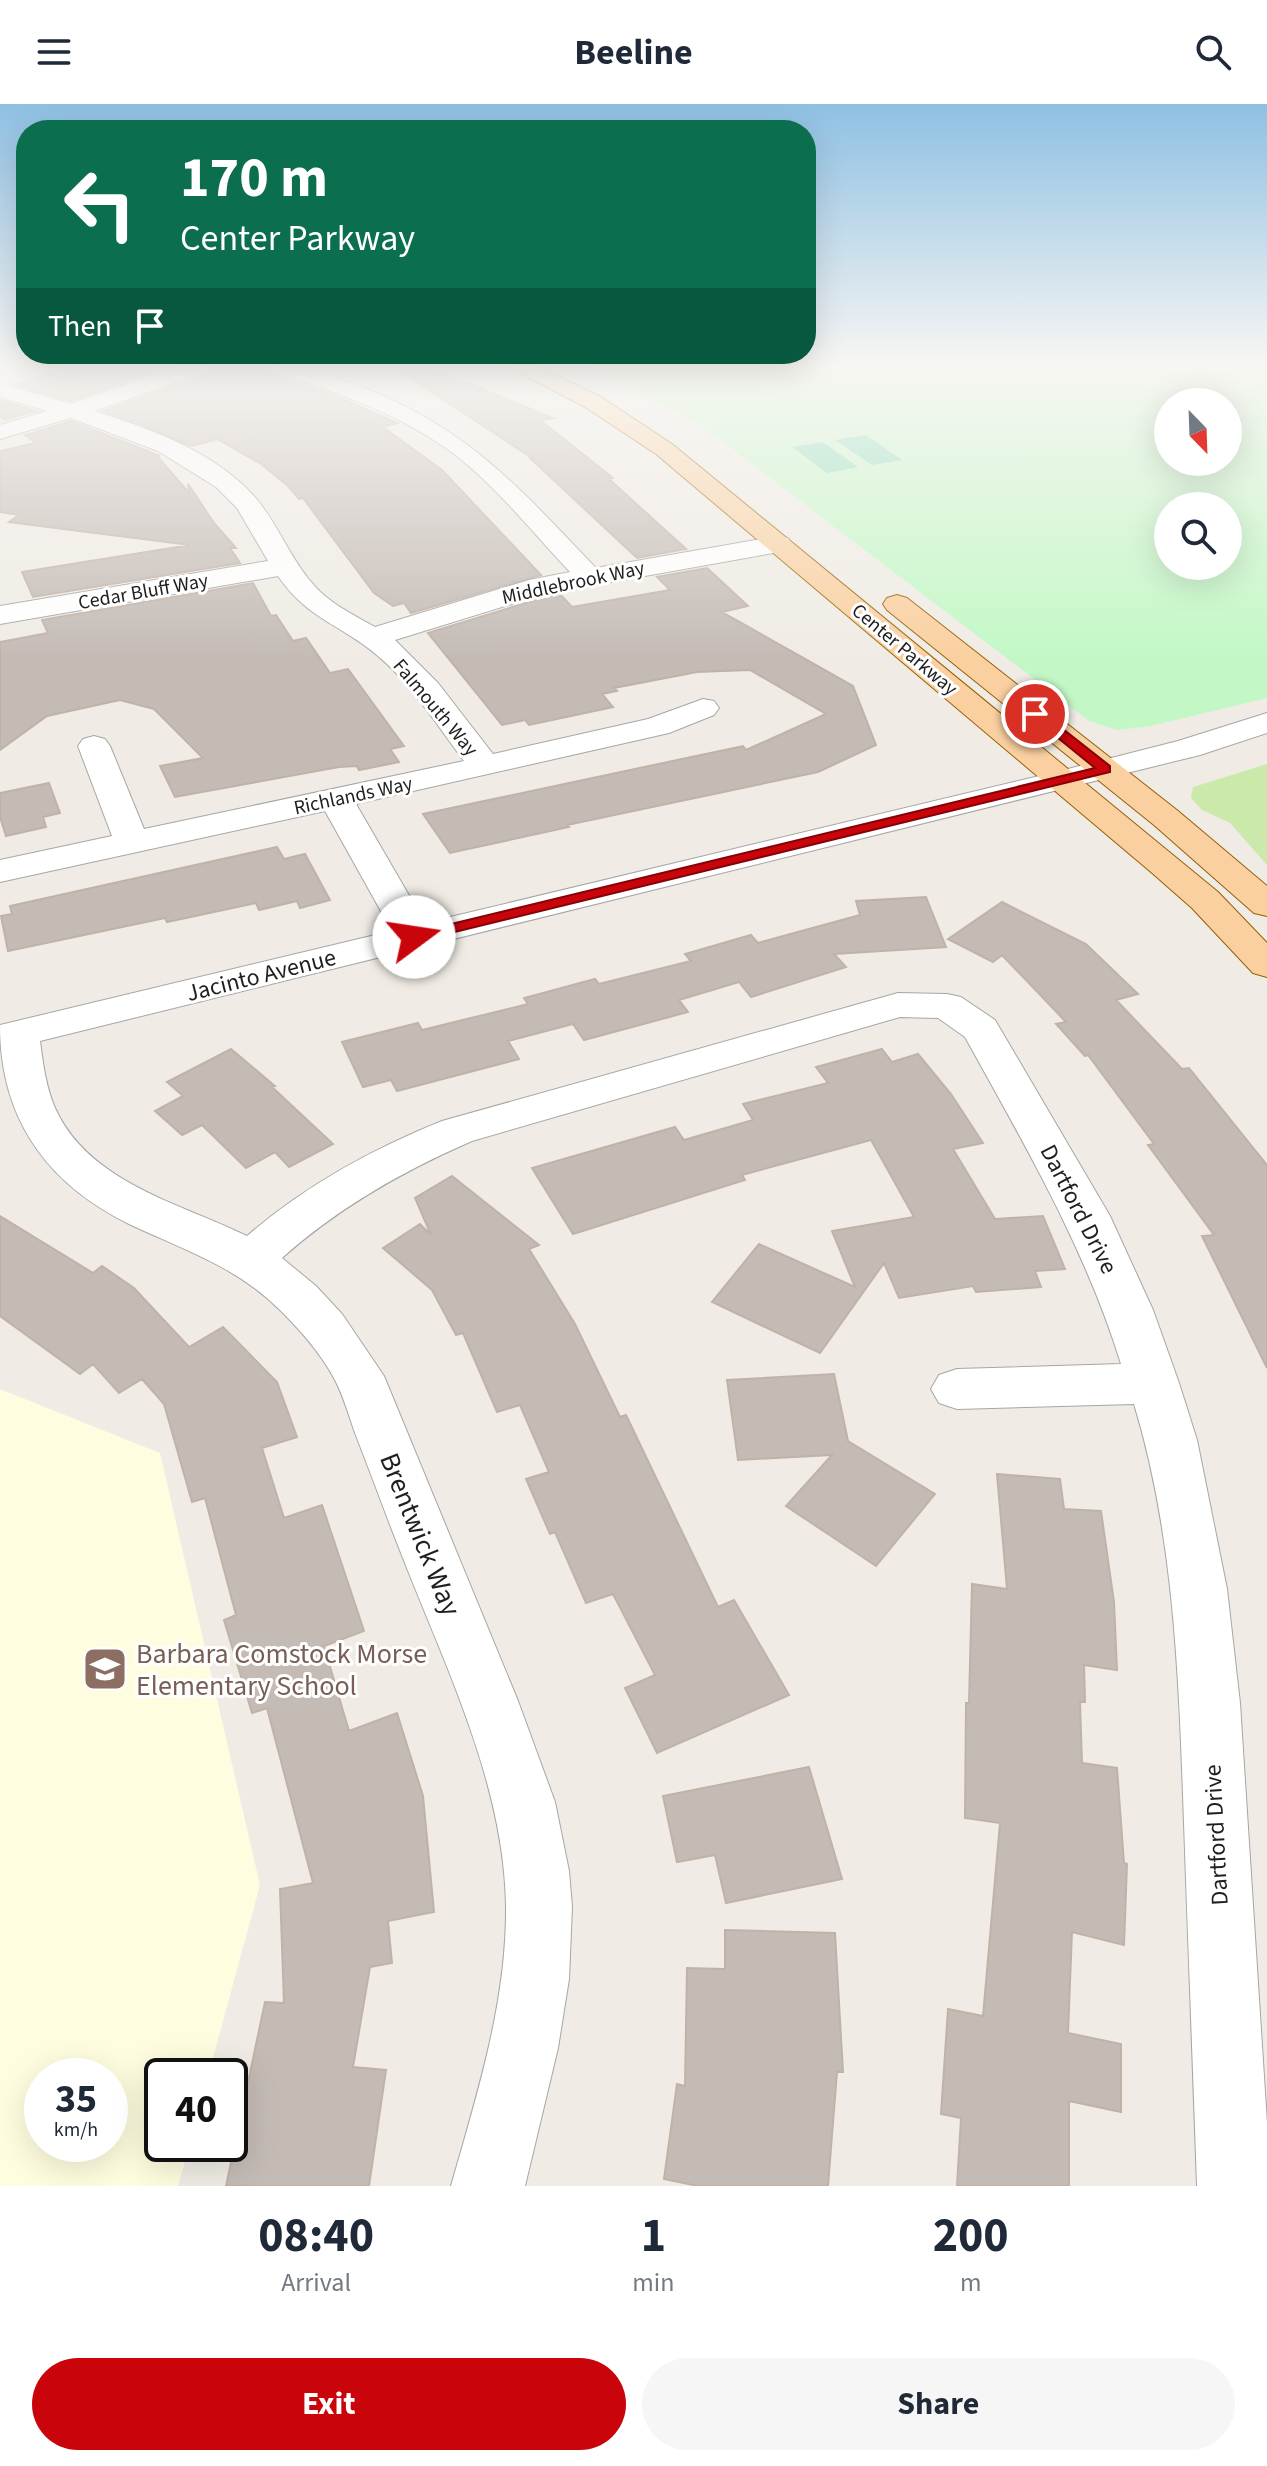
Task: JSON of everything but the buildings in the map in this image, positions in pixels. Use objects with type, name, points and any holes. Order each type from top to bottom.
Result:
[{"type":"main road","name":"Center Parkway","points":[[678,463],[1205,900],[1267,965]]},
{"type":"main road","points":[[719,463],[755,491]]},
{"type":"main road","name":"Center Parkway","points":[[876,587],[1105,769],[1267,905]]},
{"type":"street","name":"Falmouth Way","points":[[197,463],[211,471],[246,503],[286,566],[314,602],[371,638],[401,662],[485,766]]},
{"type":"street","points":[[478,463],[589,577]]},
{"type":"street","name":"Middlebrook Way","points":[[371,638],[498,597],[589,577],[779,544]]},
{"type":"street","name":"Cedar Bluff Way","points":[[0,615],[286,566]]},
{"type":"street","name":"Richlands Way","points":[[0,871],[658,726],[703,708]]},
{"type":"street","name":"Jacinto Avenue","points":[[9,1036],[1063,780],[1267,723]]},
{"type":"street","points":[[94,746],[132,842]]},
{"type":"street","points":[[336,799],[414,937]]},
{"type":"street","name":"Dartford Drive","points":[[250,1260],[297,1217],[349,1181],[398,1155],[457,1131],[898,1005],[947,1006],[981,1029],[1087,1216],[1129,1310],[1171,1440],[1199,1589],[1210,1703],[1234,2186]]},
{"type":"street","name":"Brentwick Way","points":[[9,1036],[35,1111],[55,1142],[87,1175],[139,1209],[206,1236],[281,1281],[313,1310],[359,1376],[512,1761],[532,1842],[539,1904],[538,1951],[525,2050],[488,2186]]},
{"type":"street","points":[[957,1389],[1154,1383]]},
{"type":"shaded area","name":"Barbara Comstock Morse Elementary School","points":[[0,1389],[160,1453],[260,1885],[213,2058],[144,2058],[144,2162],[185,2162],[178,2186],[0,2186]]},
{"type":"green space","points":[[751,463],[1154,463],[1154,476],[1242,476],[1242,463],[1267,463],[1267,698],[1151,726],[1117,730],[1089,721]]},
{"type":"green space","points":[[814,463],[853,463],[858,467],[827,473]]},
{"type":"green space","points":[[1267,764],[1267,865],[1230,823],[1202,810],[1191,798],[1193,787]]},
{"type":"place","name":"Barbara Comstock Morse Elementary School","points":[[105,1669]]},
{"type":"route","points":[[414,937],[1105,769],[1035,714]]}]
